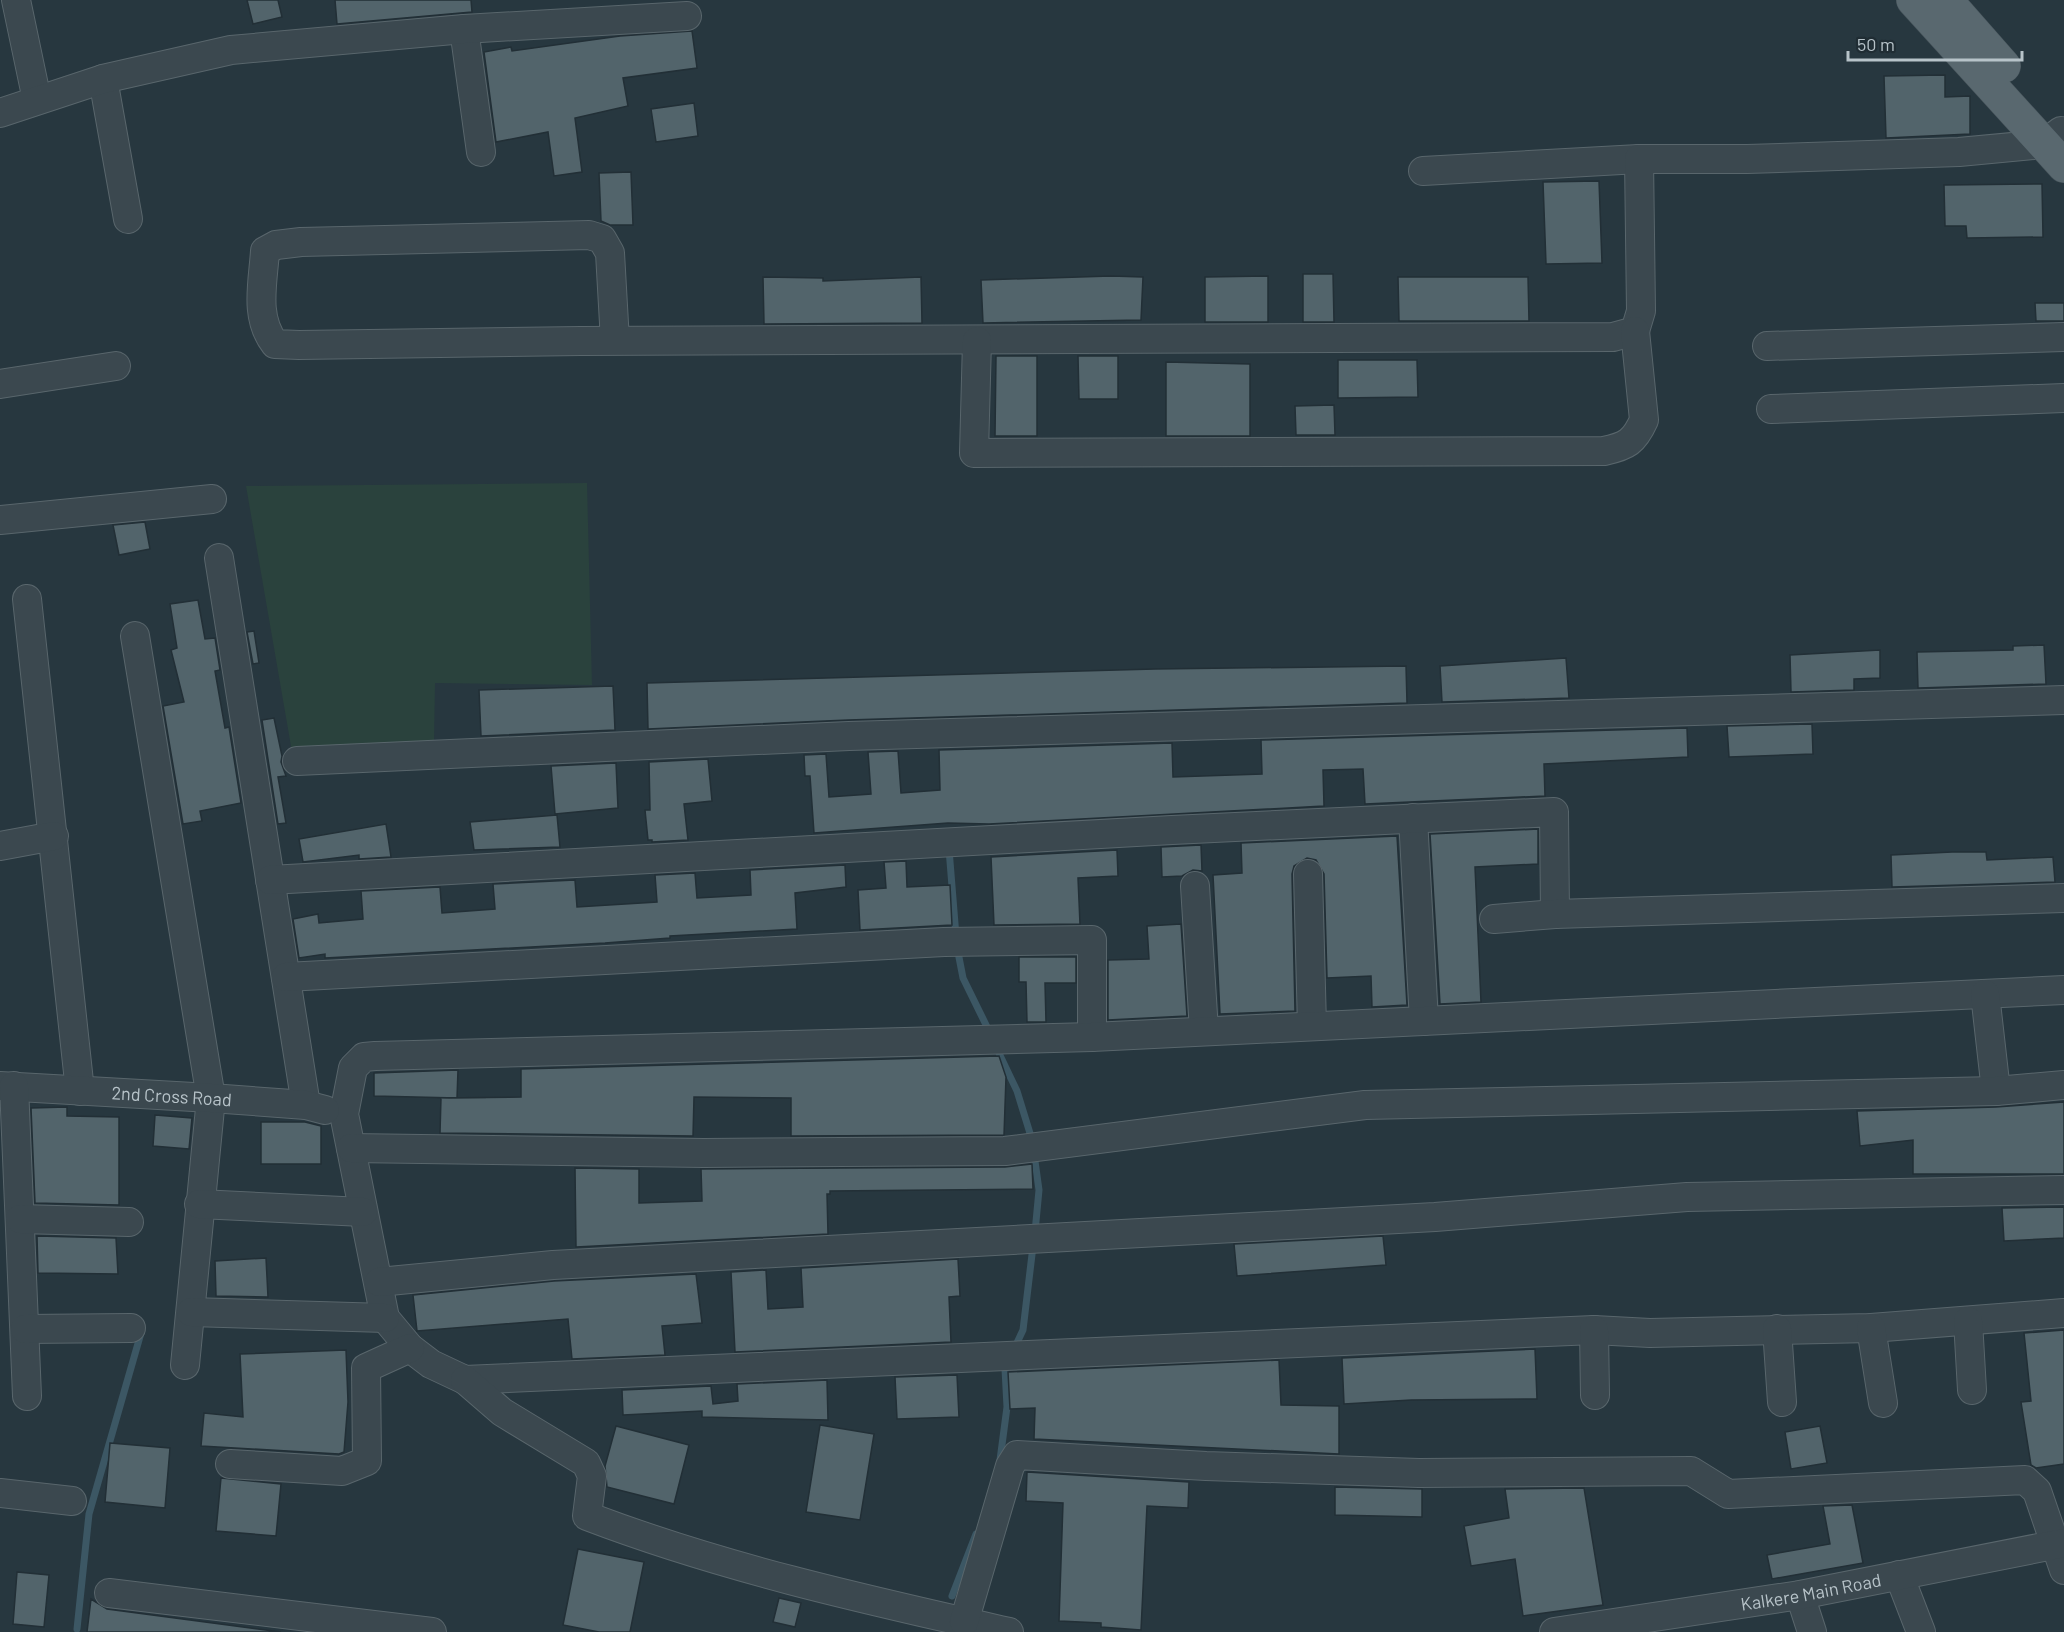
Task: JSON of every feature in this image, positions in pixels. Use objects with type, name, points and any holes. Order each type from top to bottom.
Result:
[{"type":"main road","points":[[1913,0],[2058,144]]},
{"type":"main road","points":[[1946,0],[2058,144]]},
{"type":"street","points":[[16,0],[38,100]]},
{"type":"street","points":[[0,113],[104,79],[231,50],[464,29],[687,16]]},
{"type":"street","points":[[464,29],[481,152]]},
{"type":"street","points":[[104,79],[128,219]]},
{"type":"street","points":[[1423,171],[1639,159],[1747,159],[1959,152],[2058,144]]},
{"type":"street","points":[[977,341],[974,453],[1605,451],[1625,446],[1638,433],[1644,420],[1635,331],[1641,311],[1639,159]]},
{"type":"street","points":[[615,341],[610,253],[602,239],[589,235],[301,243],[276,245],[265,251],[261,315],[275,344],[385,346],[615,341],[1613,337],[1635,331]]},
{"type":"street","points":[[1767,346],[2064,338]]},
{"type":"street","points":[[0,384],[116,366]]},
{"type":"street","points":[[1771,409],[2064,398]]},
{"type":"street","points":[[0,520],[212,499]]},
{"type":"street","points":[[219,558],[306,1106]]},
{"type":"street","points":[[27,599],[80,1091]]},
{"type":"street","points":[[135,636],[211,1098],[185,1365]]},
{"type":"street","points":[[297,761],[861,736],[2064,700]]},
{"type":"street","points":[[270,880],[1554,812],[1555,914]]},
{"type":"street","points":[[1413,819],[1424,1021]]},
{"type":"street","points":[[0,846],[54,836]]},
{"type":"street","points":[[1308,874],[1312,1026]]},
{"type":"street","points":[[1195,886],[1204,1031]]},
{"type":"street","points":[[1494,919],[1555,914],[2064,898]]},
{"type":"street","points":[[286,977],[944,942],[1092,940],[1092,1037]]},
{"type":"street","points":[[1009,1632],[657,1543],[587,1516],[591,1476],[586,1463],[502,1412],[465,1380],[430,1364],[410,1348],[385,1318],[344,1114],[353,1068],[364,1057],[375,1056],[1092,1037],[2064,990]]},
{"type":"street","points":[[1984,994],[1996,1090]]},
{"type":"street","points":[[351,1148],[704,1153],[1005,1150],[1365,1105],[1996,1090],[2064,1085]]},
{"type":"street","points":[[7,1086],[20,1219],[27,1396]]},
{"type":"street","name":"2nd Cross Road","points":[[7,1086],[211,1098],[306,1106],[344,1114]]},
{"type":"street","points":[[379,1282],[553,1265],[1435,1217],[1687,1197],[2064,1190]]},
{"type":"street","points":[[199,1204],[363,1212]]},
{"type":"street","points":[[20,1219],[129,1222]]},
{"type":"street","points":[[191,1312],[385,1318]]},
{"type":"street","points":[[465,1380],[1594,1330],[1650,1333],[1871,1328],[2064,1313]]},
{"type":"street","points":[[1968,1321],[1972,1390]]},
{"type":"street","points":[[25,1329],[130,1328]]},
{"type":"street","points":[[1871,1328],[1883,1403]]},
{"type":"street","points":[[1777,1329],[1782,1402]]},
{"type":"street","points":[[1594,1330],[1595,1395]]},
{"type":"street","points":[[230,1464],[342,1471],[367,1461],[366,1368],[410,1348]]},
{"type":"street","points":[[964,1622],[1010,1466],[1017,1455],[1206,1466],[1419,1473],[1691,1471],[1728,1494],[2025,1480],[2037,1491],[2060,1552]]},
{"type":"street","points":[[0,1494],[72,1502]]},
{"type":"street","name":"Kalkere Main Road","points":[[1554,1632],[1695,1622],[1800,1595],[1899,1575],[2060,1552]]},
{"type":"street","points":[[1899,1575],[1921,1632]]},
{"type":"street","points":[[109,1593],[432,1632]]},
{"type":"street","points":[[1800,1595],[1812,1632]]},
{"type":"green space","points":[[587,483],[592,685],[435,683],[434,742],[292,752],[246,486]]},
{"type":"building","points":[[247,0],[278,0],[282,17],[253,24]]},
{"type":"building","points":[[335,0],[471,0],[472,12],[337,24]]},
{"type":"building","points":[[692,31],[697,68],[623,78],[628,106],[575,118],[582,172],[554,176],[548,132],[496,142],[484,52],[511,47],[512,51],[620,36]]},
{"type":"building","points":[[1945,75],[1945,97],[1970,96],[1970,134],[1886,138],[1884,76]]},
{"type":"building","points":[[694,103],[698,136],[656,142],[651,109]]},
{"type":"building","points":[[631,172],[633,225],[610,225],[601,221],[599,173]]},
{"type":"building","points":[[1599,181],[1602,263],[1546,264],[1543,182]]},
{"type":"building","points":[[2042,184],[2043,237],[1967,238],[1966,226],[1945,226],[1944,185]]},
{"type":"building","points":[[1303,274],[1333,274],[1334,322],[1303,322]]},
{"type":"building","points":[[1268,276],[1268,322],[1205,322],[1205,277]]},
{"type":"building","points":[[763,277],[823,278],[823,281],[921,277],[922,323],[764,324]]},
{"type":"building","points":[[1143,277],[1141,320],[983,323],[981,280]]},
{"type":"building","points":[[1398,277],[1528,277],[1529,321],[1399,321]]},
{"type":"building","points":[[2035,303],[2064,303],[2064,321],[2036,321]]},
{"type":"building","points":[[996,356],[1037,356],[1037,436],[995,436]]},
{"type":"building","points":[[1078,356],[1118,356],[1118,399],[1079,399]]},
{"type":"building","points":[[1338,360],[1417,360],[1418,397],[1338,398]]},
{"type":"building","points":[[1166,362],[1250,364],[1250,436],[1166,436]]},
{"type":"building","points":[[1334,405],[1335,435],[1296,435],[1295,406]]},
{"type":"building","points":[[145,522],[150,549],[119,555],[113,525]]},
{"type":"building","points":[[198,600],[205,639],[215,638],[220,670],[215,671],[225,728],[229,727],[241,803],[200,811],[202,821],[183,824],[163,706],[184,702],[171,650],[177,648],[170,604]]},
{"type":"building","points":[[254,631],[259,663],[253,664],[247,632]]},
{"type":"building","points":[[2044,645],[2046,684],[1918,688],[1917,652],[2013,650],[2013,646]]},
{"type":"building","points":[[1880,650],[1880,678],[1854,679],[1854,690],[1791,692],[1790,655]]},
{"type":"building","points":[[1566,658],[1569,698],[1442,702],[1440,666]]},
{"type":"building","points":[[1406,666],[1407,703],[848,720],[648,729],[647,683],[1155,669]]},
{"type":"building","points":[[613,686],[615,730],[481,736],[479,690]]},
{"type":"building","points":[[274,718],[282,756],[281,762],[286,776],[278,777],[286,823],[278,824],[262,720]]},
{"type":"building","points":[[1812,724],[1813,754],[1729,757],[1727,726]]},
{"type":"building","points":[[1687,728],[1688,757],[1544,764],[1545,796],[1365,804],[1363,769],[1323,770],[1324,806],[989,824],[948,823],[814,833],[810,776],[805,776],[804,755],[826,754],[829,797],[871,794],[868,752],[898,751],[901,793],[940,790],[939,750],[1172,743],[1173,777],[1262,774],[1261,740]]},
{"type":"building","points":[[708,759],[712,801],[684,804],[688,840],[652,842],[648,840],[645,810],[650,810],[649,762]]},
{"type":"building","points":[[616,763],[618,808],[555,814],[551,766]]},
{"type":"building","points":[[557,815],[560,847],[474,850],[470,822]]},
{"type":"building","points":[[386,824],[391,857],[359,859],[359,855],[303,862],[299,839]]},
{"type":"building","points":[[1538,829],[1538,864],[1475,867],[1481,1002],[1440,1004],[1430,834]]},
{"type":"building","points":[[1397,836],[1407,1005],[1372,1007],[1371,976],[1327,978],[1324,874],[1316,860],[1307,858],[1294,866],[1292,874],[1295,1011],[1220,1014],[1213,875],[1242,873],[1241,843]]},
{"type":"building","points":[[1201,845],[1202,871],[1193,870],[1182,876],[1162,877],[1161,847]]},
{"type":"building","points":[[1117,850],[1118,876],[1078,878],[1080,924],[994,925],[991,857]]},
{"type":"building","points":[[1986,852],[1987,860],[2053,857],[2055,882],[1892,887],[1891,855]]},
{"type":"building","points":[[906,861],[907,887],[950,885],[952,925],[860,930],[858,890],[886,888],[884,862]]},
{"type":"building","points":[[845,865],[846,887],[795,893],[797,929],[670,936],[670,938],[605,943],[325,958],[325,954],[299,958],[293,919],[318,914],[319,923],[363,919],[361,891],[440,887],[442,913],[495,909],[493,884],[575,880],[577,907],[657,902],[655,875],[695,873],[697,898],[751,895],[750,870]]},
{"type":"building","points":[[1181,924],[1187,1016],[1108,1020],[1108,960],[1149,959],[1147,926]]},
{"type":"building","points":[[1019,957],[1076,957],[1076,983],[1045,983],[1046,1022],[1027,1022],[1026,982],[1019,982]]},
{"type":"building","points":[[999,1056],[1006,1077],[1004,1135],[791,1136],[791,1098],[694,1097],[693,1136],[440,1133],[441,1098],[521,1097],[521,1069]]},
{"type":"building","points":[[458,1070],[457,1098],[374,1096],[374,1073]]},
{"type":"building","points":[[2064,1102],[2064,1174],[1913,1174],[1913,1140],[1860,1146],[1857,1111],[1996,1107]]},
{"type":"building","points":[[67,1107],[67,1116],[119,1117],[119,1205],[35,1203],[31,1108]]},
{"type":"building","points":[[155,1115],[192,1118],[189,1149],[153,1146]]},
{"type":"building","points":[[261,1122],[305,1122],[321,1126],[321,1164],[261,1164]]},
{"type":"building","points":[[1032,1164],[1033,1189],[830,1191],[830,1194],[827,1194],[828,1234],[576,1247],[575,1168],[639,1169],[639,1203],[702,1201],[701,1169],[1005,1167]]},
{"type":"building","points":[[2064,1207],[2064,1238],[2004,1241],[2002,1208]]},
{"type":"building","points":[[37,1236],[116,1238],[118,1274],[38,1273]]},
{"type":"building","points":[[1383,1236],[1386,1265],[1237,1276],[1234,1244]]},
{"type":"building","points":[[266,1258],[268,1297],[216,1296],[215,1261]]},
{"type":"building","points":[[958,1259],[960,1296],[949,1297],[951,1342],[735,1352],[731,1272],[766,1270],[768,1309],[803,1307],[801,1268]]},
{"type":"building","points":[[696,1274],[702,1323],[662,1326],[665,1355],[572,1359],[568,1319],[417,1331],[413,1295],[554,1281]]},
{"type":"building","points":[[2064,1330],[2064,1464],[2036,1468],[2031,1465],[2021,1402],[2031,1401],[2024,1333]]},
{"type":"building","points":[[1535,1349],[1537,1399],[1411,1400],[1344,1404],[1342,1358]]},
{"type":"building","points":[[346,1350],[348,1402],[344,1452],[339,1454],[201,1446],[204,1413],[243,1417],[240,1354]]},
{"type":"building","points":[[1279,1360],[1281,1405],[1339,1406],[1339,1454],[1034,1439],[1035,1408],[1010,1409],[1008,1372]]},
{"type":"building","points":[[957,1375],[959,1417],[897,1419],[895,1377]]},
{"type":"building","points":[[827,1380],[828,1420],[702,1417],[702,1411],[623,1415],[622,1390],[711,1386],[713,1404],[738,1401],[737,1384]]},
{"type":"building","points":[[820,1425],[874,1434],[860,1520],[806,1512]]},
{"type":"building","points":[[616,1426],[689,1445],[674,1504],[607,1487],[605,1466]]},
{"type":"building","points":[[1820,1426],[1827,1463],[1791,1469],[1785,1432]]},
{"type":"building","points":[[110,1443],[170,1448],[165,1508],[105,1502]]},
{"type":"building","points":[[1027,1472],[1189,1482],[1188,1508],[1147,1506],[1141,1630],[1101,1627],[1101,1623],[1059,1621],[1063,1503],[1026,1501]]},
{"type":"building","points":[[221,1478],[281,1484],[276,1536],[216,1531]]},
{"type":"building","points":[[1335,1487],[1422,1489],[1422,1517],[1335,1515]]},
{"type":"building","points":[[1584,1488],[1603,1605],[1523,1616],[1515,1559],[1471,1566],[1464,1526],[1509,1518],[1505,1489]]},
{"type":"building","points":[[1852,1505],[1863,1563],[1772,1579],[1767,1555],[1830,1544],[1823,1506]]},
{"type":"building","points":[[578,1549],[644,1562],[630,1632],[599,1632],[563,1625]]},
{"type":"building","points":[[17,1572],[49,1575],[44,1627],[13,1624]]},
{"type":"building","points":[[779,1598],[801,1603],[795,1627],[773,1622]]},
{"type":"building","points":[[91,1599],[107,1609],[281,1632],[87,1632]]},
{"type":"waterway","points":[[949,849],[956,936]]},
{"type":"waterway","points":[[957,947],[963,978],[989,1031]]},
{"type":"waterway","points":[[996,1047],[1017,1091],[1033,1143]]},
{"type":"waterway","points":[[1034,1154],[1039,1190],[1035,1232]]},
{"type":"waterway","points":[[1014,1349],[1023,1330],[1033,1246]]},
{"type":"waterway","points":[[77,1629],[89,1514],[141,1333]]},
{"type":"waterway","points":[[1000,1460],[1007,1407],[1005,1369],[1008,1362]]},
{"type":"waterway","points":[[952,1596],[976,1534]]}]
